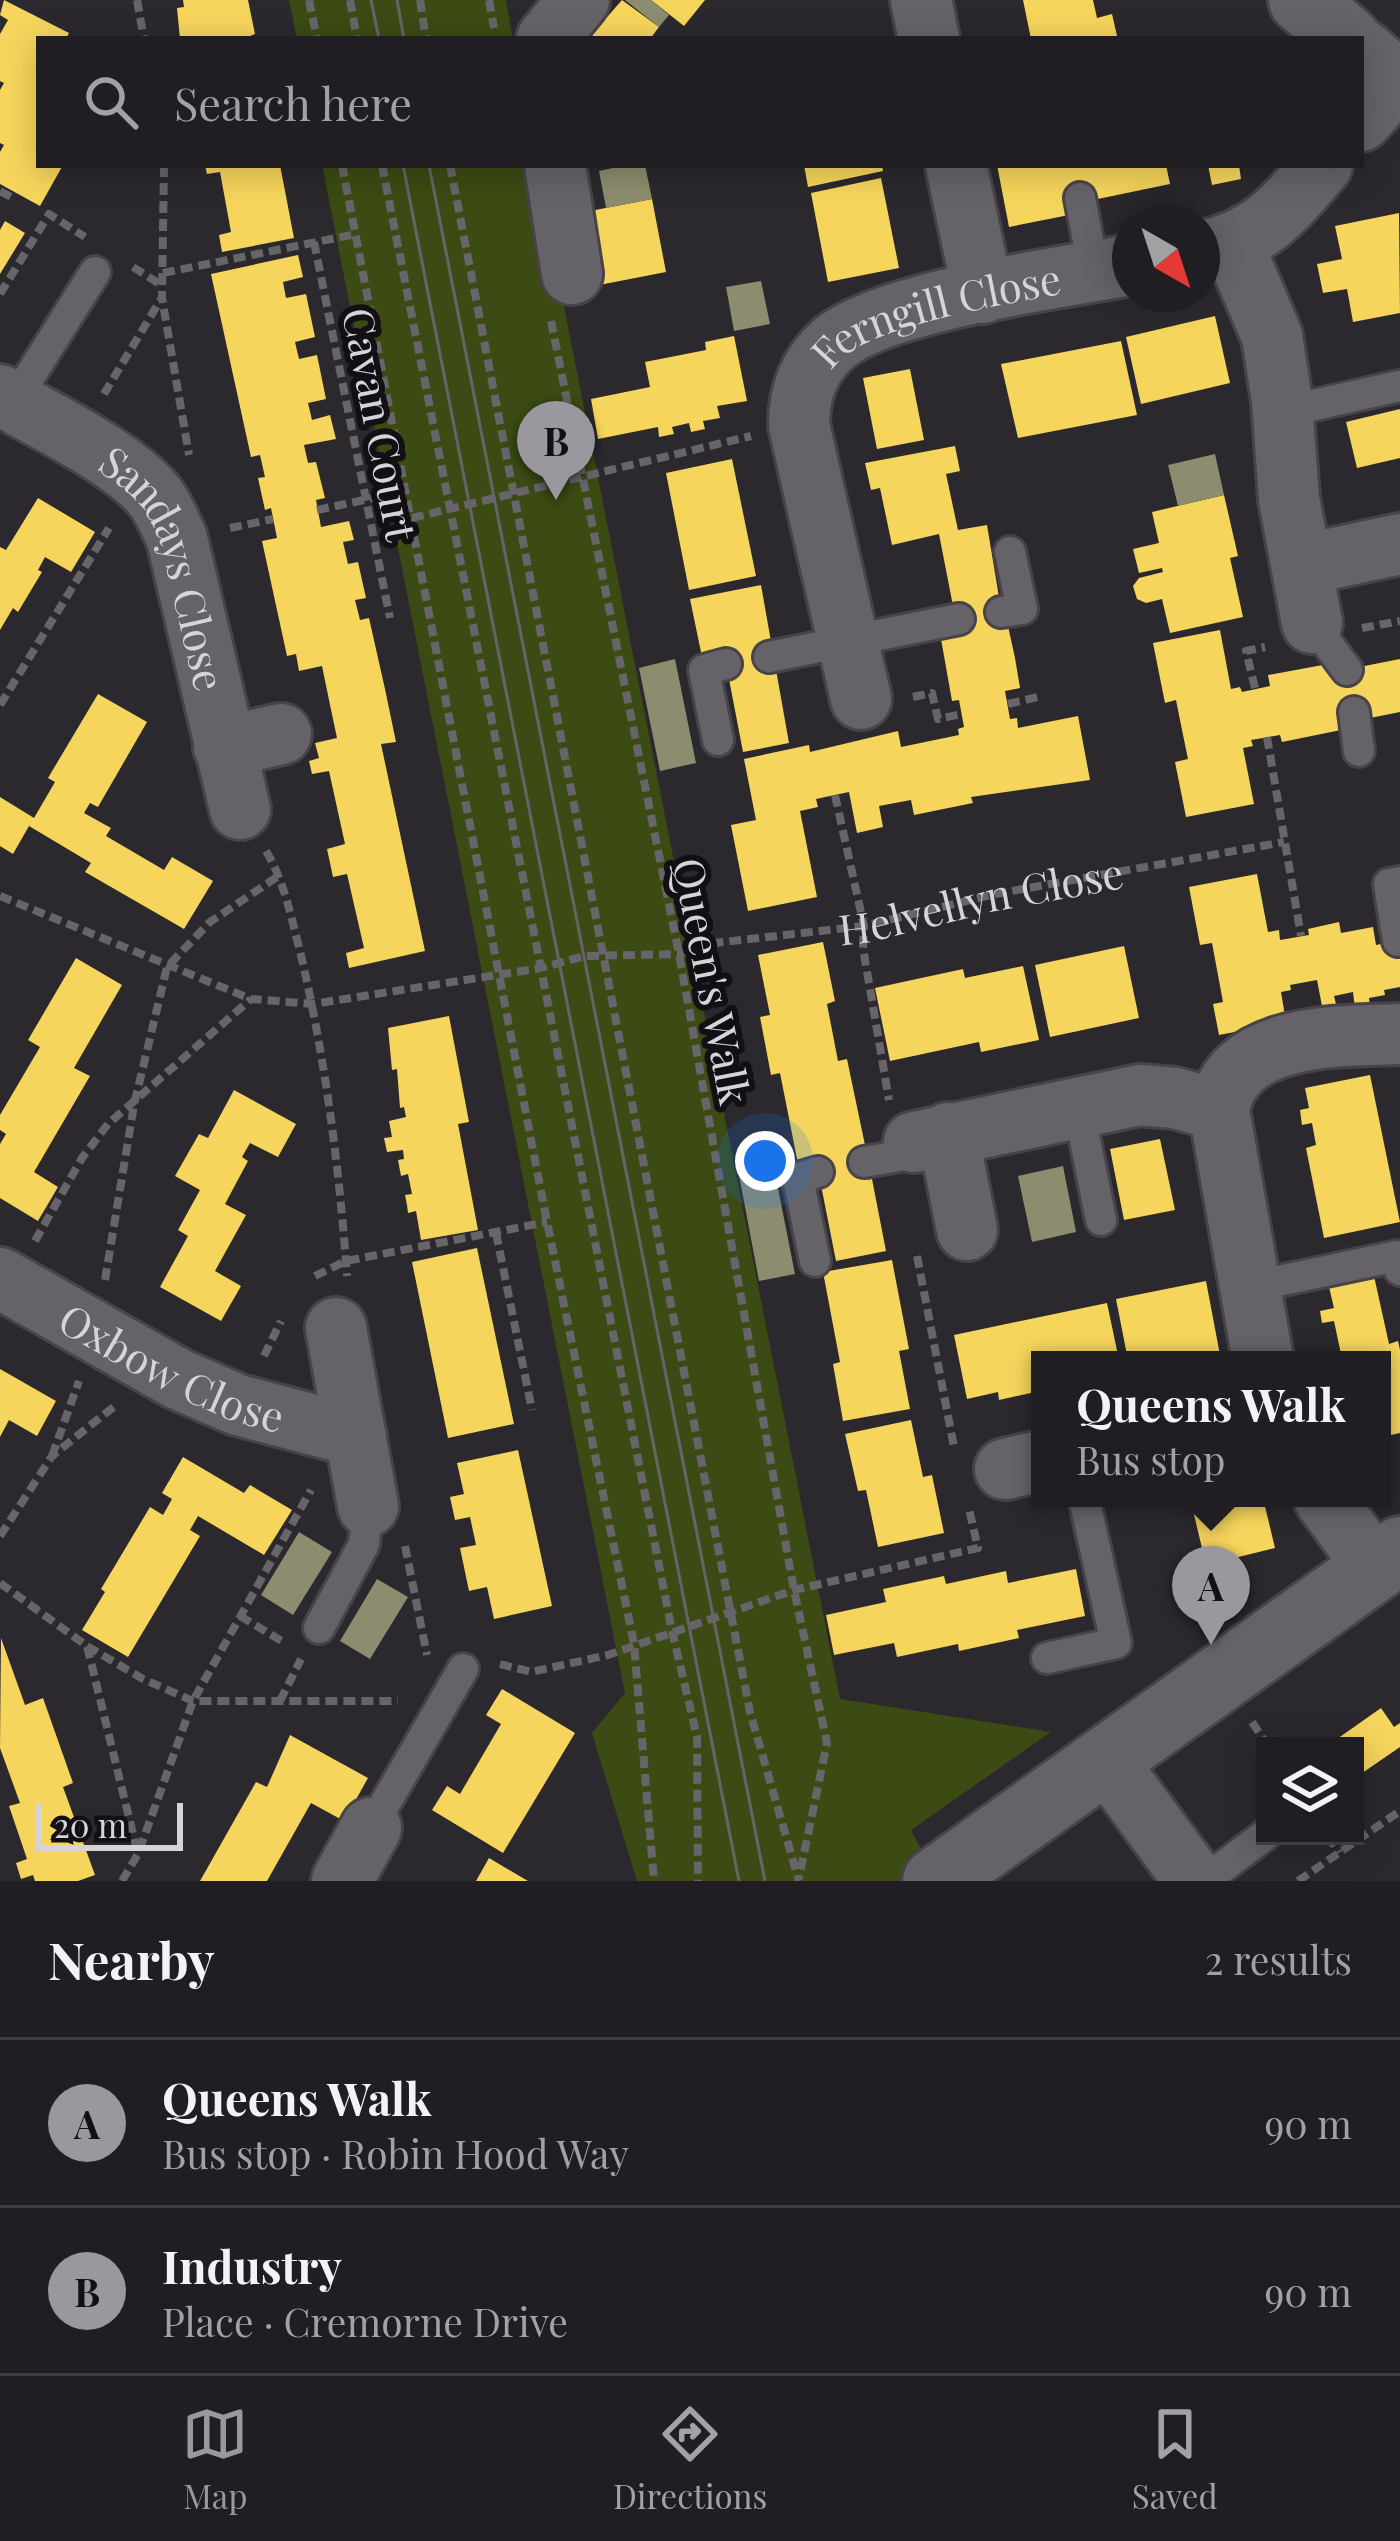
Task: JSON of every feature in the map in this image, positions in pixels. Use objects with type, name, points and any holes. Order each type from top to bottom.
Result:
[{"type":"street","points":[[549,36],[579,0]]},
{"type":"street","points":[[921,0],[928,36]]},
{"type":"street","points":[[1302,0],[1344,36]]},
{"type":"street","points":[[555,168],[562,297]]},
{"type":"street","points":[[957,168],[983,293]]},
{"type":"street","points":[[1220,247],[1256,233],[1319,168]]},
{"type":"street","points":[[1220,253],[1272,337],[1289,499],[1307,594],[1400,544]]},
{"type":"street","name":"Ferngill Close","points":[[861,699],[799,425],[799,399],[817,361],[837,341],[874,320],[1112,268]]},
{"type":"street","name":"Sandays Close","points":[[6,399],[165,479],[160,504],[177,539],[240,809]]},
{"type":"street","points":[[224,747],[281,734]]},
{"type":"street","points":[[1261,1351],[1219,1110],[1229,1082],[1269,1052],[1319,1036],[1400,1034]]},
{"type":"street","points":[[967,1230],[906,1148],[1140,1095],[1219,1110]]},
{"type":"street","name":"Oxbow Close","points":[[5,1281],[157,1367],[238,1406],[349,1436]]},
{"type":"street","points":[[336,1328],[349,1436],[368,1506]]},
{"type":"street","points":[[936,1881],[1388,1559],[1333,1507]]},
{"type":"street","points":[[1106,1759],[1195,1881]]},
{"type":"street","points":[[342,1881],[371,1828]]},
{"type":"lane","points":[[1080,198],[1112,268]]},
{"type":"lane","points":[[6,399],[95,272]]},
{"type":"lane","points":[[1283,412],[1399,386]]},
{"type":"lane","points":[[1001,612],[1022,609],[1010,551]]},
{"type":"lane","points":[[1307,594],[1347,670]]},
{"type":"lane","points":[[769,657],[959,619]]},
{"type":"lane","points":[[718,740],[704,670],[726,664]]},
{"type":"lane","points":[[1354,712],[1359,751]]},
{"type":"lane","points":[[1399,940],[1388,884],[1400,882]]},
{"type":"lane","points":[[1078,1106],[1101,1220]]},
{"type":"lane","points":[[815,1261],[798,1178],[818,1172]]},
{"type":"lane","points":[[1250,1286],[1397,1256],[1400,1270]]},
{"type":"lane","points":[[311,1641],[364,1544],[368,1506]]},
{"type":"lane","points":[[1047,1658],[1117,1643],[1086,1507]]},
{"type":"lane","points":[[371,1828],[463,1669]]},
{"type":"lane","points":[[1204,1881],[1256,1842]]},
{"type":"path","points":[[137,0],[143,36]]},
{"type":"path","points":[[309,0],[316,36]]},
{"type":"path","points":[[350,0],[356,36]]},
{"type":"path","points":[[420,0],[426,36]]},
{"type":"path","points":[[0,705],[165,479],[164,168]]},
{"type":"path","points":[[343,168],[634,1644],[654,1881]]},
{"type":"path","points":[[383,168],[672,1631],[697,1737],[698,1881]]},
{"type":"path","points":[[450,168],[750,1712],[798,1881]]},
{"type":"path","points":[[0,191],[13,198]]},
{"type":"path","points":[[163,272],[356,233]]},
{"type":"path","name":"Cavan Court","points":[[314,242],[390,618]]},
{"type":"path","name":"Queen's Walk","points":[[562,297],[581,474],[679,954],[826,1743],[798,1881]]},
{"type":"path","points":[[78,439],[162,298]]},
{"type":"path","name":"Ferngill Close","points":[[412,518],[799,425]]},
{"type":"path","points":[[317,510],[406,491]]},
{"type":"path","points":[[216,531],[273,519]]},
{"type":"path","points":[[1008,704],[1042,697]]},
{"type":"path","points":[[1267,737],[1301,936]]},
{"type":"path","points":[[835,795],[864,926]]},
{"type":"path","points":[[240,809],[280,874],[313,1004],[336,1150],[346,1262],[548,1222]]},
{"type":"path","name":"Helvellyn Close","points":[[0,896],[251,999],[313,1004],[541,968],[584,956],[679,954],[715,943],[864,926],[994,894],[1284,842]]},
{"type":"path","points":[[0,1536],[52,1456],[97,1334],[134,1106],[167,967],[210,922],[280,874]]},
{"type":"path","points":[[5,1281],[108,1124],[251,999]]},
{"type":"path","points":[[496,1233],[532,1410]]},
{"type":"path","points":[[52,1456],[157,1367]]},
{"type":"path","points":[[540,1670],[608,1655],[794,1590],[978,1548],[992,1472],[944,1401]]},
{"type":"path","points":[[122,1881],[138,1854],[193,1701],[349,1436]]},
{"type":"path","points":[[368,1506],[399,1519],[426,1635],[427,1668]]},
{"type":"path","points":[[0,1583],[87,1646],[193,1701],[418,1701]]},
{"type":"path","points":[[240,1616],[311,1641]]},
{"type":"path","points":[[87,1646],[138,1854]]},
{"type":"path","points":[[1298,1881],[1400,1811]]},
{"type":"path","points":[[1334,1845],[1339,1853]]},
{"type":"green space","points":[[289,0],[506,0],[512,36],[296,36]]},
{"type":"green space","points":[[323,168],[537,168],[840,1699],[1051,1732],[911,1830],[938,1881],[637,1881],[592,1733],[625,1693]]},
{"type":"building: Homes","points":[[4,0],[69,33],[36,36],[36,168],[61,168],[40,206],[0,184],[4,145],[0,143],[0,90],[4,83],[0,81],[0,34],[8,20],[0,15]]},
{"type":"building: Homes","points":[[183,0],[248,0],[255,34],[180,36],[177,8],[184,7]]},
{"type":"building: Homes","points":[[622,0],[659,27],[652,36],[591,36]]},
{"type":"building: Homes","points":[[651,0],[705,0],[684,26]]},
{"type":"building: Homes","points":[[1023,0],[1093,0],[1097,18],[1112,14],[1117,36],[1030,36]]},
{"type":"building: Homes","points":[[206,168],[281,168],[294,238],[222,252],[219,235],[231,232],[220,172],[207,174]]},
{"type":"building: Homes","points":[[805,168],[882,168],[883,171],[808,187]]},
{"type":"building: Homes","points":[[998,168],[1167,168],[1170,184],[1093,200],[1069,215],[1009,227]]},
{"type":"building: Homes","points":[[1209,168],[1239,168],[1241,179],[1212,185]]},
{"type":"building: Homes","points":[[881,178],[899,268],[828,282],[811,193]]},
{"type":"building: Homes","points":[[652,199],[666,272],[594,286],[580,213]]},
{"type":"building: Homes","points":[[1399,213],[1400,313],[1353,322],[1347,289],[1323,293],[1317,264],[1342,259],[1335,226]]},
{"type":"building: Homes","points":[[5,221],[25,233],[0,274],[0,230]]},
{"type":"building: Homes","points":[[298,255],[303,277],[283,282],[286,298],[306,294],[315,337],[295,342],[299,359],[317,355],[326,399],[308,403],[312,420],[330,415],[336,439],[304,445],[308,463],[316,462],[325,498],[316,500],[321,527],[349,521],[354,540],[343,542],[348,564],[358,562],[366,598],[355,600],[360,620],[369,618],[396,742],[381,744],[425,951],[349,968],[346,953],[364,948],[347,874],[333,877],[327,849],[345,844],[329,771],[312,774],[309,761],[319,758],[315,743],[337,738],[322,666],[299,671],[296,654],[287,656],[262,541],[277,538],[258,478],[265,477],[260,455],[251,457],[211,274]]},
{"type":"building: Homes","points":[[1215,316],[1230,383],[1141,404],[1126,337]]},
{"type":"building: Homes","points":[[734,336],[747,401],[717,406],[720,418],[703,421],[705,429],[691,432],[689,423],[672,427],[674,434],[659,437],[658,427],[598,439],[591,399],[650,387],[645,362],[706,350],[705,342]]},
{"type":"building: Homes","points":[[1121,341],[1137,415],[1018,438],[1001,364]]},
{"type":"building: Homes","points":[[910,369],[924,440],[877,449],[863,378]]},
{"type":"building: Homes","points":[[1400,409],[1400,458],[1357,468],[1346,422]]},
{"type":"building: Homes","points":[[955,446],[960,471],[946,474],[958,530],[987,525],[1004,627],[1008,626],[1015,658],[1020,688],[1005,691],[1010,719],[1017,718],[1018,728],[1078,716],[1090,780],[971,797],[973,803],[914,815],[911,800],[879,806],[883,827],[857,833],[849,792],[816,799],[818,807],[800,811],[817,897],[748,911],[731,825],[756,820],[744,759],[809,745],[810,752],[898,731],[901,747],[959,735],[958,729],[964,727],[959,700],[952,701],[941,639],[963,635],[939,534],[892,545],[880,488],[871,490],[865,463]]},
{"type":"building: Homes","points":[[732,459],[756,576],[689,590],[666,473]]},
{"type":"building: Homes","points":[[1224,495],[1238,556],[1230,558],[1243,617],[1170,633],[1162,599],[1146,603],[1137,599],[1133,586],[1139,578],[1163,572],[1162,568],[1139,573],[1133,549],[1159,543],[1152,512]]},
{"type":"building: Homes","points":[[38,498],[95,532],[71,572],[45,557],[38,570],[42,572],[18,612],[13,608],[0,630],[0,547],[6,550]]},
{"type":"building: Homes","points":[[761,585],[789,743],[743,752],[724,653],[702,657],[690,599]]},
{"type":"building: Homes","points":[[1220,630],[1231,689],[1240,687],[1242,692],[1270,686],[1268,675],[1328,664],[1329,673],[1400,659],[1400,712],[1370,718],[1354,712],[1338,714],[1341,730],[1282,742],[1280,735],[1251,740],[1253,746],[1243,748],[1254,804],[1186,817],[1175,762],[1188,759],[1176,700],[1165,703],[1153,643]]},
{"type":"building: Homes","points":[[98,694],[147,722],[98,807],[90,803],[84,813],[111,828],[106,836],[164,870],[172,857],[213,881],[184,929],[85,872],[91,863],[29,826],[13,854],[0,846],[0,797],[34,818],[55,782],[48,778]]},
{"type":"building: Homes","points":[[1257,874],[1268,932],[1279,930],[1280,940],[1309,935],[1308,929],[1339,922],[1341,933],[1373,927],[1376,945],[1400,940],[1400,987],[1369,998],[1370,1007],[1355,1009],[1353,992],[1334,996],[1336,1004],[1322,1006],[1317,980],[1290,985],[1291,990],[1281,992],[1286,1022],[1219,1035],[1213,1004],[1223,1002],[1212,943],[1200,945],[1189,887]]},
{"type":"building: Homes","points":[[823,942],[835,1001],[827,1004],[838,1061],[847,1059],[866,1150],[864,1162],[868,1180],[872,1179],[886,1251],[836,1261],[816,1160],[798,1164],[780,1073],[771,1075],[760,1017],[770,1015],[758,955]]},
{"type":"building: Homes","points":[[1124,946],[1139,1018],[1050,1037],[1035,965]]},
{"type":"building: Homes","points":[[76,958],[122,985],[74,1068],[90,1076],[34,1172],[58,1187],[38,1221],[0,1198],[0,1144],[6,1134],[0,1130],[0,1115],[40,1047],[28,1040]]},
{"type":"building: Homes","points":[[1023,966],[1039,1040],[981,1052],[979,1042],[890,1061],[875,988],[963,969],[965,978]]},
{"type":"building: Homes","points":[[449,1016],[469,1122],[458,1124],[478,1230],[421,1240],[416,1211],[408,1213],[405,1195],[412,1194],[408,1174],[401,1176],[398,1160],[404,1159],[403,1150],[387,1152],[384,1138],[392,1137],[389,1121],[406,1117],[404,1107],[400,1108],[397,1069],[392,1070],[388,1028]]},
{"type":"building: Homes","points":[[1370,1075],[1400,1222],[1324,1238],[1306,1148],[1316,1145],[1312,1123],[1302,1125],[1300,1110],[1309,1108],[1305,1088]]},
{"type":"building: Homes","points":[[234,1090],[296,1124],[278,1157],[250,1143],[242,1157],[248,1161],[225,1204],[246,1215],[215,1271],[241,1286],[221,1321],[160,1287],[188,1236],[178,1230],[200,1190],[175,1176],[199,1134],[208,1138]]},
{"type":"building: Homes","points":[[1160,1139],[1175,1210],[1124,1220],[1110,1149]]},
{"type":"building: Homes","points":[[477,1248],[514,1424],[448,1438],[412,1262]]},
{"type":"building: Homes","points":[[892,1260],[909,1349],[899,1351],[910,1409],[843,1421],[833,1364],[840,1362],[823,1272]]},
{"type":"building: Homes","points":[[1374,1276],[1389,1344],[1398,1341],[1400,1350],[1400,1433],[1391,1435],[1391,1351],[1340,1351],[1334,1321],[1322,1323],[1320,1311],[1334,1308],[1329,1287]]},
{"type":"building: Homes","points":[[1206,1281],[1219,1351],[1126,1351],[1116,1299]]},
{"type":"building: Homes","points":[[1107,1303],[1117,1351],[1031,1351],[1031,1393],[999,1400],[998,1392],[967,1399],[954,1335]]},
{"type":"building: Homes","points":[[0,1369],[56,1401],[37,1436],[9,1420],[0,1437]]},
{"type":"building: Homes","points":[[911,1420],[923,1477],[932,1475],[944,1533],[878,1547],[866,1490],[858,1491],[845,1434]]},
{"type":"building: Homes","points":[[518,1450],[552,1606],[494,1619],[487,1587],[469,1591],[460,1548],[476,1545],[470,1517],[455,1520],[450,1497],[464,1494],[457,1463]]},
{"type":"building: Homes","points":[[183,1457],[244,1493],[250,1485],[292,1510],[264,1555],[198,1516],[190,1530],[200,1536],[128,1657],[82,1630],[150,1507],[163,1515],[172,1499],[162,1493]]},
{"type":"building: Homes","points":[[1192,1507],[1265,1507],[1275,1548],[1206,1565]]},
{"type":"building: Homes","points":[[1076,1569],[1085,1616],[1017,1630],[1019,1638],[959,1651],[958,1644],[897,1657],[894,1643],[834,1655],[826,1615],[886,1602],[883,1589],[944,1576],[946,1584],[1006,1571],[1008,1583]]},
{"type":"building: Homes","points":[[1,1638],[25,1705],[43,1698],[73,1783],[63,1787],[95,1875],[78,1881],[35,1881],[33,1875],[21,1879],[16,1863],[27,1859],[9,1806],[20,1803],[0,1748]]},
{"type":"building: Homes","points":[[502,1689],[575,1733],[503,1853],[432,1810],[447,1786],[460,1794],[501,1724],[486,1715]]},
{"type":"building: Homes","points":[[1381,1708],[1394,1727],[1400,1723],[1400,1747],[1364,1772],[1364,1737],[1340,1737]]},
{"type":"building: Homes","points":[[290,1735],[368,1778],[344,1821],[311,1803],[267,1881],[200,1881],[256,1782],[267,1787]]},
{"type":"building: Homes","points":[[489,1858],[528,1881],[476,1881]]},
{"type":"building: Industry","points":[[625,0],[651,0],[669,15],[659,27]]},
{"type":"building: Industry","points":[[646,168],[652,199],[606,208],[599,171]]},
{"type":"building: Industry","points":[[761,281],[770,324],[734,331],[726,287]]},
{"type":"building: Industry","points":[[1215,454],[1224,495],[1178,506],[1168,465]]},
{"type":"building: Industry","points":[[675,659],[696,763],[660,771],[639,668]]},
{"type":"building: Industry","points":[[1063,1166],[1076,1232],[1032,1242],[1018,1176]]},
{"type":"building: Industry","points":[[774,1168],[795,1274],[759,1281],[739,1175]]},
{"type":"building: Industry","points":[[299,1532],[332,1552],[293,1615],[261,1595]]},
{"type":"building: Industry","points":[[377,1579],[408,1597],[370,1659],[340,1641]]},
{"type":"tram line","points":[[371,0],[378,36]]},
{"type":"tram line","points":[[397,0],[403,36]]},
{"type":"tram line","points":[[404,168],[739,1881]]},
{"type":"tram line","points":[[430,168],[765,1881]]},
{"type":"place","name":"Industry","points":[[556,500]]},
{"type":"place","name":"Queens Walk","points":[[1211,1645]]}]
